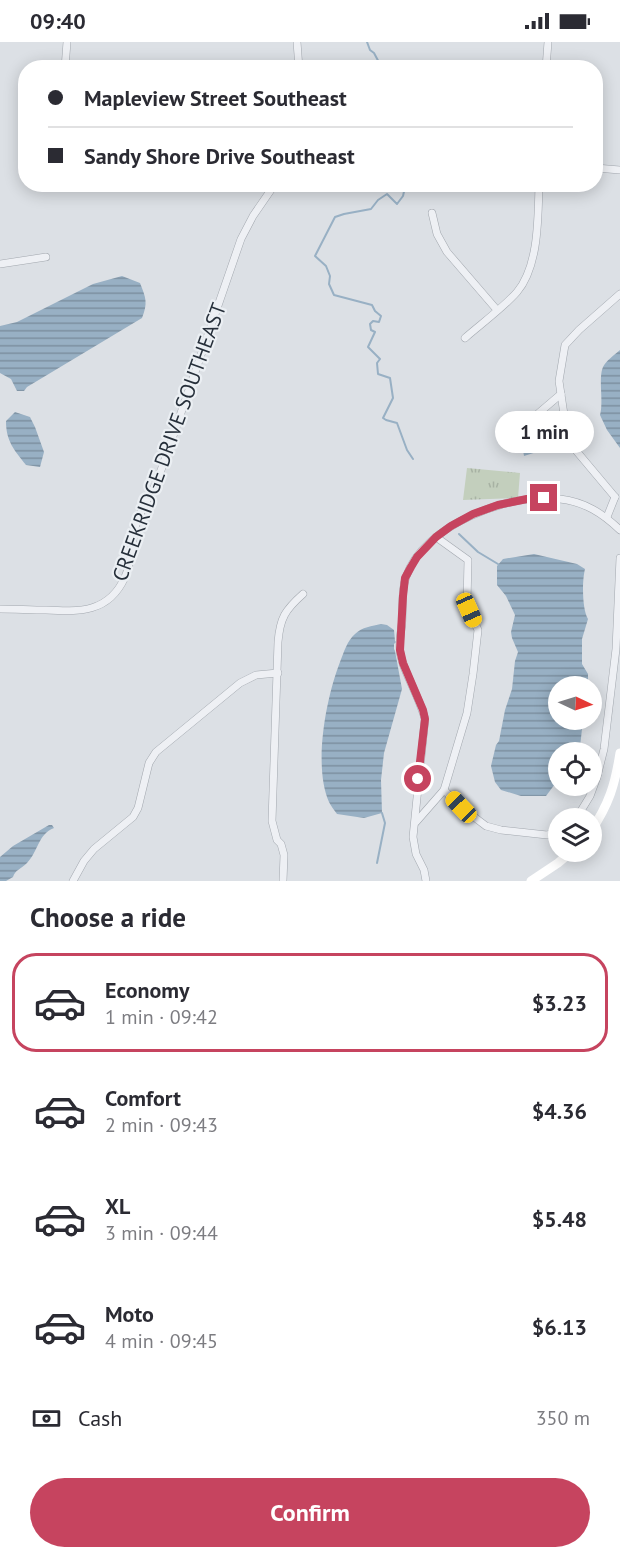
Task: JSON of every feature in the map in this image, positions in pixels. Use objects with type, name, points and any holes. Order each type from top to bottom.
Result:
[{"type":"street","points":[[66,60],[67,42]]},
{"type":"street","points":[[297,42],[298,60]]},
{"type":"street","points":[[547,60],[548,42]]},
{"type":"street","points":[[603,169],[620,170]]},
{"type":"street","name":"CREEKRIDGE DRIVE SOUTHEAST","points":[[0,609],[84,610],[100,605],[109,599],[118,588],[125,577],[135,527],[163,465],[242,239],[253,216],[270,192]]},
{"type":"street","points":[[465,338],[509,301],[526,279],[535,238],[538,192]]},
{"type":"street","points":[[432,213],[437,234],[447,252],[497,310]]},
{"type":"street","points":[[0,264],[46,257]]},
{"type":"street","points":[[607,517],[617,498],[568,441],[559,381],[565,345],[620,294]]},
{"type":"street","points":[[520,429],[561,394]]},
{"type":"street","points":[[426,881],[424,870],[416,854],[413,837],[425,719],[400,650],[405,578],[411,567],[436,537],[451,526],[473,514],[498,505],[527,499],[552,498],[572,501],[596,510],[620,530]]},
{"type":"street","points":[[415,823],[444,790],[467,713],[478,630],[467,602],[468,560],[436,537]]},
{"type":"street","points":[[583,808],[597,777],[604,749],[616,649],[620,558]]},
{"type":"street","points":[[283,881],[284,855],[272,821],[279,626],[290,606],[303,594]]},
{"type":"street","points":[[73,881],[94,849],[133,817],[150,763],[156,752],[240,683],[256,675],[278,673]]},
{"type":"street","points":[[602,813],[607,805],[616,775],[620,753]]},
{"type":"street","points":[[444,790],[461,807],[486,826],[548,836]]},
{"type":"street","points":[[531,881],[560,862]]},
{"type":"green space","points":[[467,468],[520,473],[518,498],[463,500]]},
{"type":"water","points":[[122,276],[140,283],[145,300],[142,318],[27,387],[24,391],[17,391],[11,379],[0,373],[0,326],[17,322],[93,284]]},
{"type":"water","points":[[620,350],[620,448],[600,415],[603,367]]},
{"type":"water","points":[[15,412],[30,417],[35,427],[44,452],[40,467],[26,465],[9,440],[6,421]]},
{"type":"water","points":[[529,443],[530,446],[540,443],[543,450],[524,456],[522,445]]},
{"type":"water","points":[[534,554],[577,564],[585,569],[583,595],[588,619],[582,639],[582,664],[588,676],[548,676],[548,730],[582,730],[581,742],[548,742],[548,793],[546,796],[521,796],[501,790],[495,782],[491,766],[512,689],[518,652],[511,632],[515,615],[506,596],[497,585],[497,566],[503,559]]},
{"type":"water","points":[[381,624],[394,630],[396,642],[394,649],[402,689],[384,753],[381,780],[382,813],[364,818],[337,814],[329,802],[322,770],[323,732],[330,694],[350,640],[361,630]]},
{"type":"water","points":[[49,825],[54,828],[41,839],[31,859],[13,877],[0,881],[0,857],[13,846]]},
{"type":"waterway","points":[[367,42],[378,60]]},
{"type":"waterway","points":[[404,192],[397,204],[387,194],[371,209],[335,217],[315,256],[326,266],[330,276],[329,284],[334,295],[372,305],[381,316],[379,322],[373,321],[370,324],[371,330],[375,332],[368,347],[380,359],[377,363],[378,374],[390,378],[393,398],[383,418],[397,423],[407,450],[413,459]]},
{"type":"waterway","points":[[459,534],[478,552],[498,564]]},
{"type":"waterway","points":[[377,863],[385,823],[382,813]]},
{"type":"route","points":[[418,779],[425,719],[400,650],[405,578],[417,557],[451,526],[473,514],[498,505],[544,498]]}]
